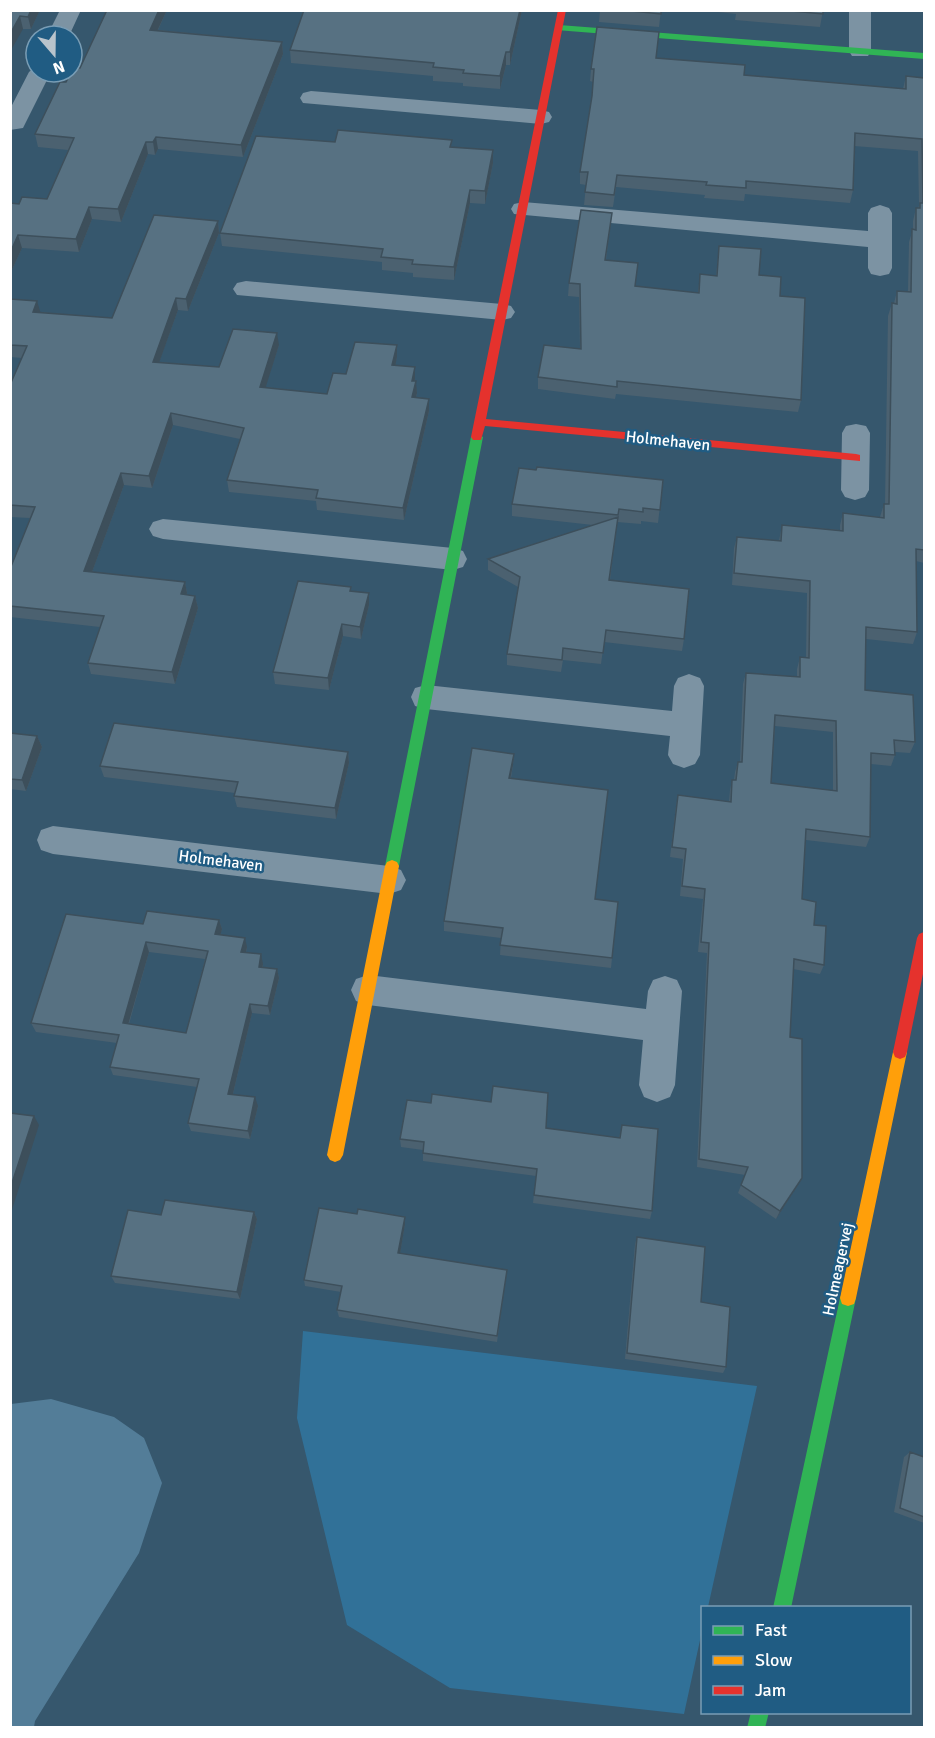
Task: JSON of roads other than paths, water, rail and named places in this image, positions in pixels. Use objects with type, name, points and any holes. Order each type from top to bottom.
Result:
[{"type":"street","points":[[64,24],[71,10]]},
{"type":"street","points":[[335,1155],[562,10]]},
{"type":"street","points":[[860,10],[860,51]]},
{"type":"street","points":[[559,28],[924,56]]},
{"type":"street","points":[[10,123],[15,123],[34,84]]},
{"type":"street","points":[[311,98],[541,117]]},
{"type":"street","points":[[523,209],[881,240]]},
{"type":"street","points":[[880,213],[880,268]]},
{"type":"street","points":[[246,288],[502,312]]},
{"type":"street","name":"Holmehaven","points":[[481,422],[856,446],[855,490]]},
{"type":"street","points":[[163,529],[453,559]]},
{"type":"street","points":[[684,755],[689,686]]},
{"type":"street","points":[[426,697],[686,725]]},
{"type":"street","name":"Holmehaven","points":[[53,840],[389,880]]},
{"type":"street","name":"Holmeagervej","points":[[782,1606],[924,938]]},
{"type":"street","points":[[368,990],[662,1027]]},
{"type":"street","points":[[657,1085],[665,991]]}]
